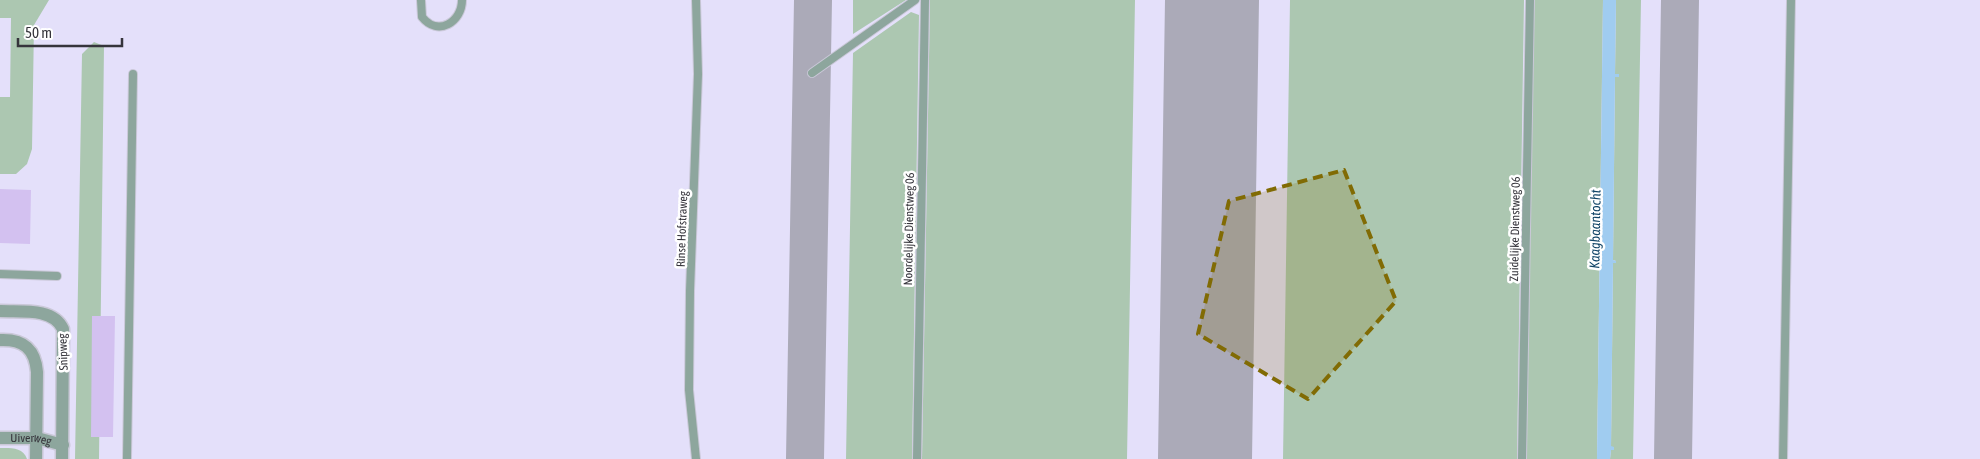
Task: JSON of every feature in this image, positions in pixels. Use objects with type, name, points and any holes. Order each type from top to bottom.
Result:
[{"type":"street","name":"Snipweg","points":[[0,311],[40,314],[53,317],[61,324],[64,345],[63,445]]},
{"type":"street","points":[[0,340],[20,342],[30,348],[36,358],[36,459]]},
{"type":"street","name":"Uiverweg","points":[[0,438],[37,438],[63,445]]},
{"type":"street","points":[[62,459],[63,445]]},
{"type":"lane","points":[[421,0],[422,17],[427,22],[440,27],[455,21],[461,10],[462,0]]},
{"type":"lane","name":"Rinse Hofstraweg","points":[[696,0],[698,74],[693,257],[690,291],[689,390],[696,459]]},
{"type":"lane","points":[[812,73],[915,0]]},
{"type":"lane","name":"Noordelijke Dienstweg 06","points":[[917,459],[924,0]]},
{"type":"lane","name":"Zuidelijke Dienstweg 06","points":[[1522,459],[1530,0]]},
{"type":"lane","points":[[1783,459],[1791,0]]},
{"type":"lane","points":[[127,459],[133,74]]},
{"type":"lane","points":[[0,274],[57,276]]},
{"type":"highlighted area","points":[[1344,170],[1396,301],[1308,399],[1198,334],[1229,201]]},
{"type":"shaded area","points":[[0,0],[1980,0],[1980,459],[0,459]]},
{"type":"green space","points":[[0,0],[49,0],[34,25],[32,149],[27,164],[16,174],[0,174],[0,97],[10,97],[11,18],[0,18]]},
{"type":"green space","points":[[853,0],[906,0],[853,34]]},
{"type":"green space","points":[[930,0],[1135,0],[1127,459],[922,459]]},
{"type":"green space","points":[[1290,0],[1524,0],[1517,459],[1283,459]]},
{"type":"green space","points":[[1534,0],[1603,0],[1597,459],[1524,459]]},
{"type":"green space","points":[[1616,0],[1641,0],[1633,459],[1610,459],[1611,450],[1614,450],[1614,447],[1611,447],[1613,263],[1616,263],[1613,260],[1615,77],[1619,75],[1615,74]]},
{"type":"green space","points":[[911,12],[919,15],[912,459],[846,459],[853,53]]},
{"type":"green space","points":[[94,42],[104,46],[99,459],[75,459],[82,54]]},
{"type":"green space","points":[[0,448],[20,450],[27,459],[0,459]]},
{"type":"water","points":[[1603,0],[1616,0],[1615,74],[1619,74],[1619,77],[1615,77],[1613,260],[1616,263],[1613,263],[1611,446],[1614,447],[1614,450],[1611,450],[1610,459],[1597,459]]},
{"type":"building","points":[[0,189],[31,190],[30,244],[0,243]]},
{"type":"building","points":[[92,316],[115,316],[113,437],[91,437]]},
{"type":"taxiway","points":[[805,459],[813,0]]},
{"type":"taxiway","points":[[1673,459],[1680,0]]},
{"type":"runway","points":[[1205,459],[1212,0]]},
{"type":"water label","name":"Kaagbaantocht","points":[[1595,229]]}]
